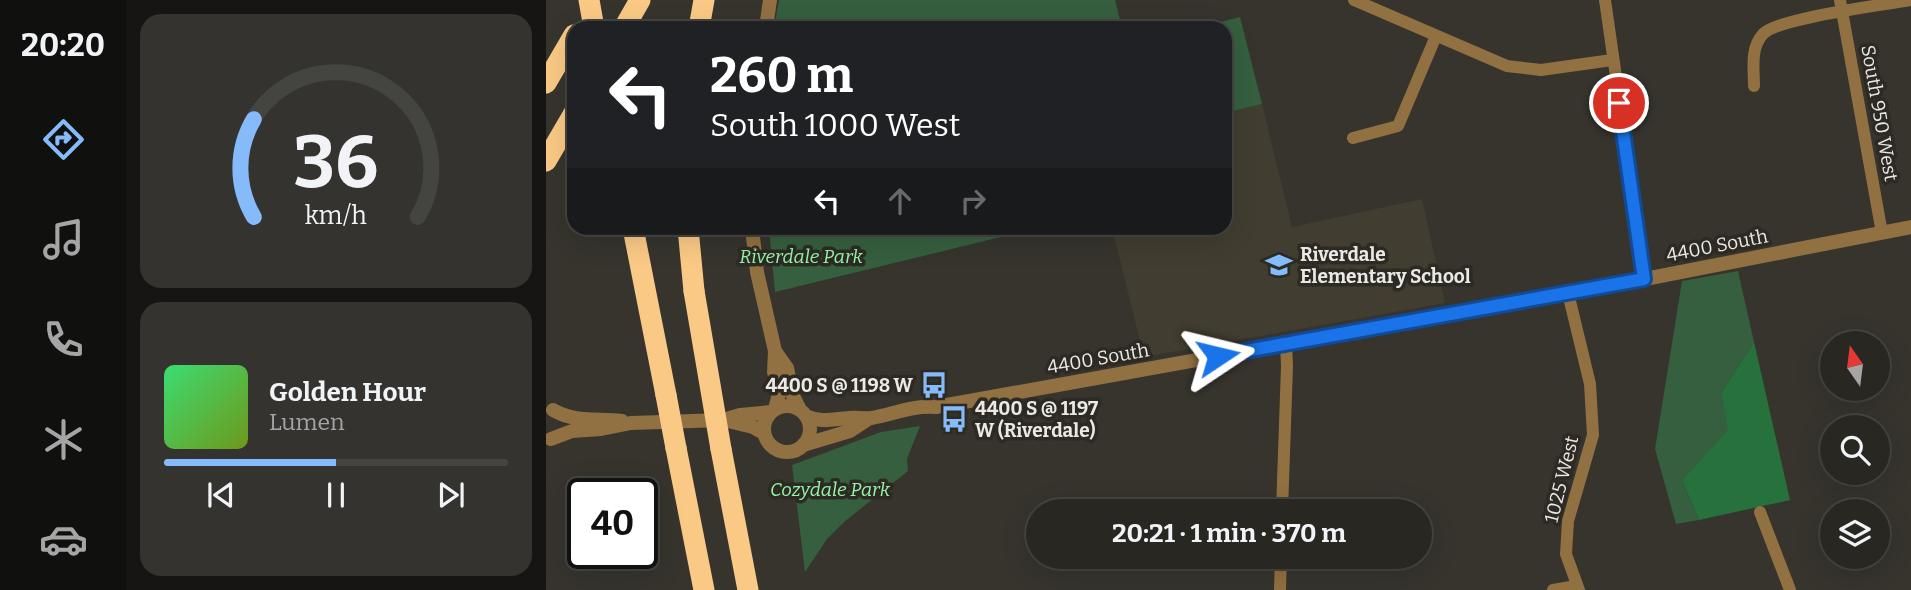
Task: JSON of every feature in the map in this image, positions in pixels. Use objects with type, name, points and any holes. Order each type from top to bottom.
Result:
[{"type":"highway","points":[[589,0],[593,21]]},
{"type":"highway","points":[[582,21],[595,0]]},
{"type":"highway","points":[[628,21],[640,0]]},
{"type":"highway","points":[[700,21],[704,0]]},
{"type":"highway","points":[[546,83],[567,47]]},
{"type":"highway","points":[[546,161],[567,125]]},
{"type":"highway","points":[[634,235],[704,590]]},
{"type":"highway","points":[[689,235],[694,291],[748,590]]},
{"type":"street","points":[[767,21],[770,0]]},
{"type":"street","points":[[1354,0],[1389,9],[1436,36],[1507,66],[1541,70],[1612,60]]},
{"type":"street","points":[[1605,0],[1644,279]]},
{"type":"street","points":[[1754,86],[1754,54],[1763,33],[1785,23],[1841,6],[1911,0]]},
{"type":"street","name":"South 950 West","points":[[1841,6],[1882,233]]},
{"type":"street","points":[[1353,138],[1398,126],[1436,36]]},
{"type":"street","name":"4400 South","points":[[870,418],[920,406],[936,407],[1569,293],[1911,227]]},
{"type":"street","points":[[753,235],[757,272],[775,351],[774,372],[780,390],[773,411],[765,423],[764,433]]},
{"type":"street","name":"1025 West","points":[[1569,293],[1590,384],[1593,435],[1568,521],[1566,554],[1577,588]]},
{"type":"street","points":[[1282,499],[1286,344]]},
{"type":"street","points":[[775,351],[787,368],[794,400],[810,431],[803,445]]},
{"type":"street","points":[[550,406],[575,419],[600,418],[631,423]]},
{"type":"street","points":[[549,442],[557,424],[550,406]]},
{"type":"street","points":[[549,442],[572,431],[631,423],[723,419],[773,411],[787,406],[829,421],[870,418]]},
{"type":"street","points":[[723,419],[753,427],[764,433],[771,445],[780,451],[792,451],[850,431],[870,418]]},
{"type":"street","points":[[1760,512],[1790,590]]},
{"type":"street","points":[[1280,590],[1281,569]]},
{"type":"street","points":[[1553,590],[1577,588]]},
{"type":"shaded area","name":"Riverdale Elementary School","points":[[1262,104],[1292,227],[1422,199],[1445,303],[1144,357],[1114,235],[1232,235],[1232,111]]},
{"type":"green space","points":[[779,0],[1115,0],[1120,21],[775,21]]},
{"type":"green space","points":[[1240,17],[1262,104],[1232,111],[1232,21],[1224,21]]},
{"type":"green space","name":"Riverdale Park","points":[[770,235],[1009,235],[775,292]]},
{"type":"green space","points":[[1738,271],[1754,342],[1721,393],[1729,430],[1682,480],[1699,520],[1676,524],[1655,449],[1682,281]]},
{"type":"green space","points":[[1754,342],[1790,500],[1699,520],[1682,480],[1728,430],[1721,393]]},
{"type":"green space","name":"Cozydale Park","points":[[920,426],[907,459],[908,471],[844,522],[827,539],[805,572],[792,465],[881,432]]},
{"type":"place","name":"Riverdale Elementary School","points":[[1279,265]]},
{"type":"place","name":"4400 S @ 1198 W","points":[[934,385]]},
{"type":"place","name":"4400 S @ 1197 W (Riverdale)","points":[[954,419]]},
{"type":"route","points":[[1218,356],[1644,279],[1619,103]]}]
